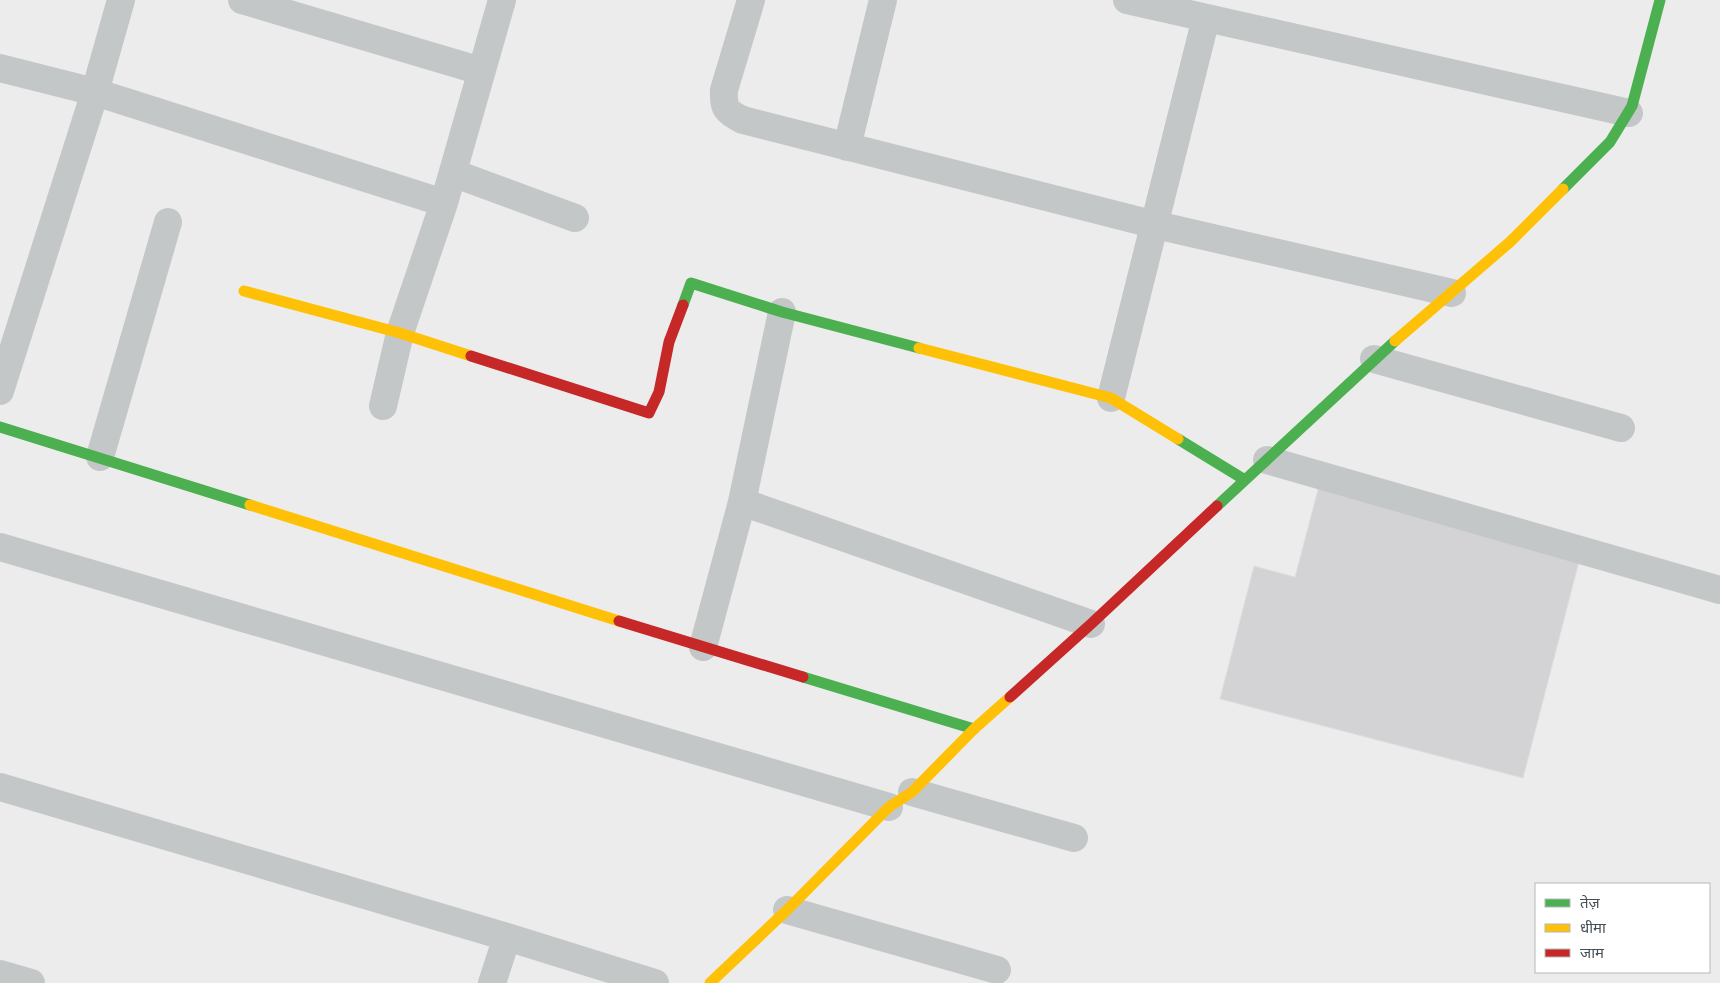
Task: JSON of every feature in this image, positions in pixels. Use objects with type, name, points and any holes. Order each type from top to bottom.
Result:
[{"type":"street","points":[[0,391],[95,92],[121,0]]},
{"type":"street","points":[[242,0],[311,9],[481,71]]},
{"type":"street","points":[[383,406],[400,333],[444,203],[502,0]]},
{"type":"street","points":[[751,0],[724,90],[724,102],[727,110],[743,120],[1156,225],[1452,293]]},
{"type":"street","points":[[848,147],[883,0]]},
{"type":"street","points":[[710,983],[787,910],[889,807],[912,792],[974,729],[1091,624],[1374,359],[1510,242],[1610,142],[1629,113],[1636,95],[1660,0]]},
{"type":"street","points":[[1137,1],[1629,113]]},
{"type":"street","points":[[1111,398],[1156,225],[1206,18]]},
{"type":"street","points":[[0,68],[95,92],[444,203]]},
{"type":"street","points":[[453,173],[575,218]]},
{"type":"street","points":[[100,457],[168,222]]},
{"type":"street","points":[[244,291],[400,333],[649,413],[659,392],[669,342],[691,283],[782,312],[1111,398],[1245,480]]},
{"type":"street","points":[[703,647],[742,502],[782,312]]},
{"type":"street","points":[[1374,359],[1621,428]]},
{"type":"street","points":[[0,427],[703,647],[974,729]]},
{"type":"street","points":[[1267,460],[1720,590]]},
{"type":"street","points":[[742,502],[1091,624]]},
{"type":"street","points":[[0,547],[889,807]]},
{"type":"street","points":[[0,787],[507,937],[655,983]]},
{"type":"street","points":[[912,792],[1074,838]]},
{"type":"street","points":[[787,910],[997,970]]},
{"type":"street","points":[[492,983],[507,937]]},
{"type":"street","points":[[0,974],[31,983]]},
{"type":"building","points":[[1320,482],[1582,550],[1523,778],[1220,699],[1254,566],[1295,577]]},
{"type":"traffic: fast","points":[[1563,189],[1610,142],[1632,106],[1660,0]]},
{"type":"traffic: fast","points":[[683,305],[691,283],[782,312],[919,348]]},
{"type":"traffic: fast","points":[[1217,506],[1395,341]]},
{"type":"traffic: fast","points":[[0,427],[250,505]]},
{"type":"traffic: fast","points":[[1178,439],[1245,480]]},
{"type":"traffic: fast","points":[[803,677],[974,729]]},
{"type":"traffic: slow","points":[[1395,341],[1510,242],[1563,189]]},
{"type":"traffic: slow","points":[[244,291],[400,333],[471,356]]},
{"type":"traffic: slow","points":[[919,348],[1111,398],[1178,439]]},
{"type":"traffic: slow","points":[[250,505],[619,621]]},
{"type":"traffic: slow","points":[[710,983],[787,910],[889,807],[912,792],[974,729],[1010,697]]},
{"type":"traffic: jam","points":[[471,356],[649,413],[659,392],[669,342],[683,305]]},
{"type":"traffic: jam","points":[[1010,697],[1217,506]]},
{"type":"traffic: jam","points":[[619,621],[803,677]]}]
